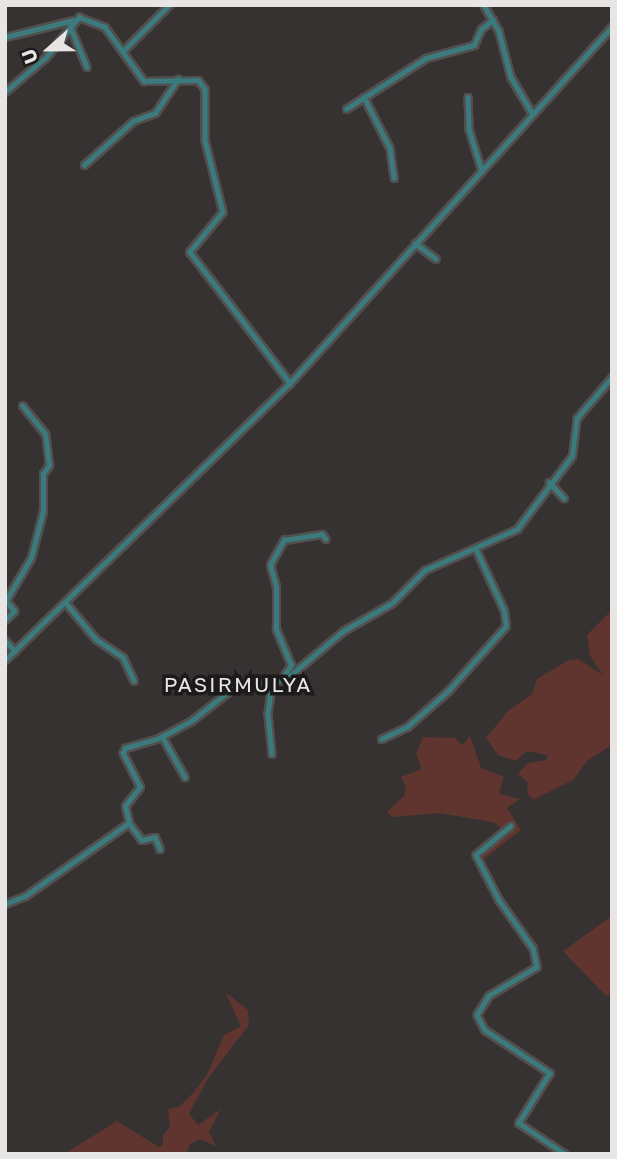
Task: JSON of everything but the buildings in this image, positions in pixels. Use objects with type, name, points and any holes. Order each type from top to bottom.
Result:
[{"type":"street","points":[[123,51],[169,5]]},
{"type":"street","points":[[484,5],[493,20],[511,77],[532,113]]},
{"type":"street","points":[[5,37],[83,17],[105,27],[144,81],[194,79],[205,89],[205,140],[223,205],[221,217],[205,229],[191,252],[290,383]]},
{"type":"street","points":[[5,92],[46,57],[75,20]]},
{"type":"street","points":[[346,108],[426,58],[474,45],[481,29],[493,20]]},
{"type":"street","points":[[70,26],[87,67]]},
{"type":"street","points":[[5,660],[290,383],[612,27]]},
{"type":"street","points":[[84,164],[133,121],[155,113],[178,79]]},
{"type":"street","points":[[364,97],[390,148],[394,178]]},
{"type":"street","points":[[468,97],[469,129],[482,172]]},
{"type":"street","points":[[415,243],[436,259]]},
{"type":"street","points":[[160,849],[155,837],[142,839],[129,823],[125,806],[140,787],[123,750],[162,736],[202,714],[233,689],[278,683],[343,631],[392,603],[425,570],[476,550],[521,526],[550,482],[572,456],[577,418],[612,377]]},
{"type":"street","points":[[5,620],[14,611],[6,601],[30,558],[43,512],[43,474],[49,465],[45,434],[22,406]]},
{"type":"street","points":[[550,482],[564,498]]},
{"type":"street","points":[[278,683],[291,665],[276,629],[276,587],[270,565],[284,540],[322,534],[326,539]]},
{"type":"street","points":[[381,739],[407,727],[448,691],[506,626],[504,611],[476,550]]},
{"type":"street","points":[[66,603],[96,639],[123,657],[134,681]]},
{"type":"street","points":[[5,640],[15,651]]},
{"type":"street","points":[[272,685],[268,714],[272,754]]},
{"type":"street","points":[[162,736],[185,777]]},
{"type":"street","points":[[5,904],[25,896],[129,823]]},
{"type":"street","points":[[511,826],[476,855],[499,900],[533,948],[537,965],[489,996],[477,1015],[485,1030],[550,1073],[519,1123],[565,1154]]},
{"type":"shaded area","points":[[612,610],[612,745],[588,760],[573,780],[533,800],[527,793],[528,782],[518,774],[528,763],[547,760],[547,755],[527,751],[516,761],[498,755],[486,738],[508,711],[532,694],[537,679],[569,660],[578,659],[603,675],[590,656],[587,635]]},
{"type":"shaded area","points":[[470,736],[481,768],[504,777],[499,794],[520,799],[507,808],[521,830],[484,859],[482,854],[507,832],[493,822],[439,813],[393,817],[387,812],[404,796],[406,787],[401,777],[422,769],[416,754],[423,737],[455,738],[462,745]]},
{"type":"shaded area","points":[[612,916],[612,994],[606,996],[563,951]]},
{"type":"shaded area","points":[[225,992],[248,1010],[249,1025],[208,1078],[189,1114],[198,1125],[221,1109],[209,1132],[216,1146],[200,1139],[190,1144],[186,1154],[64,1154],[117,1121],[159,1147],[163,1145],[163,1135],[170,1127],[168,1109],[179,1107],[192,1094],[207,1075],[224,1035],[241,1026]]},
{"type":"district","name":"PASIRMULYA","points":[[238,684]]}]
